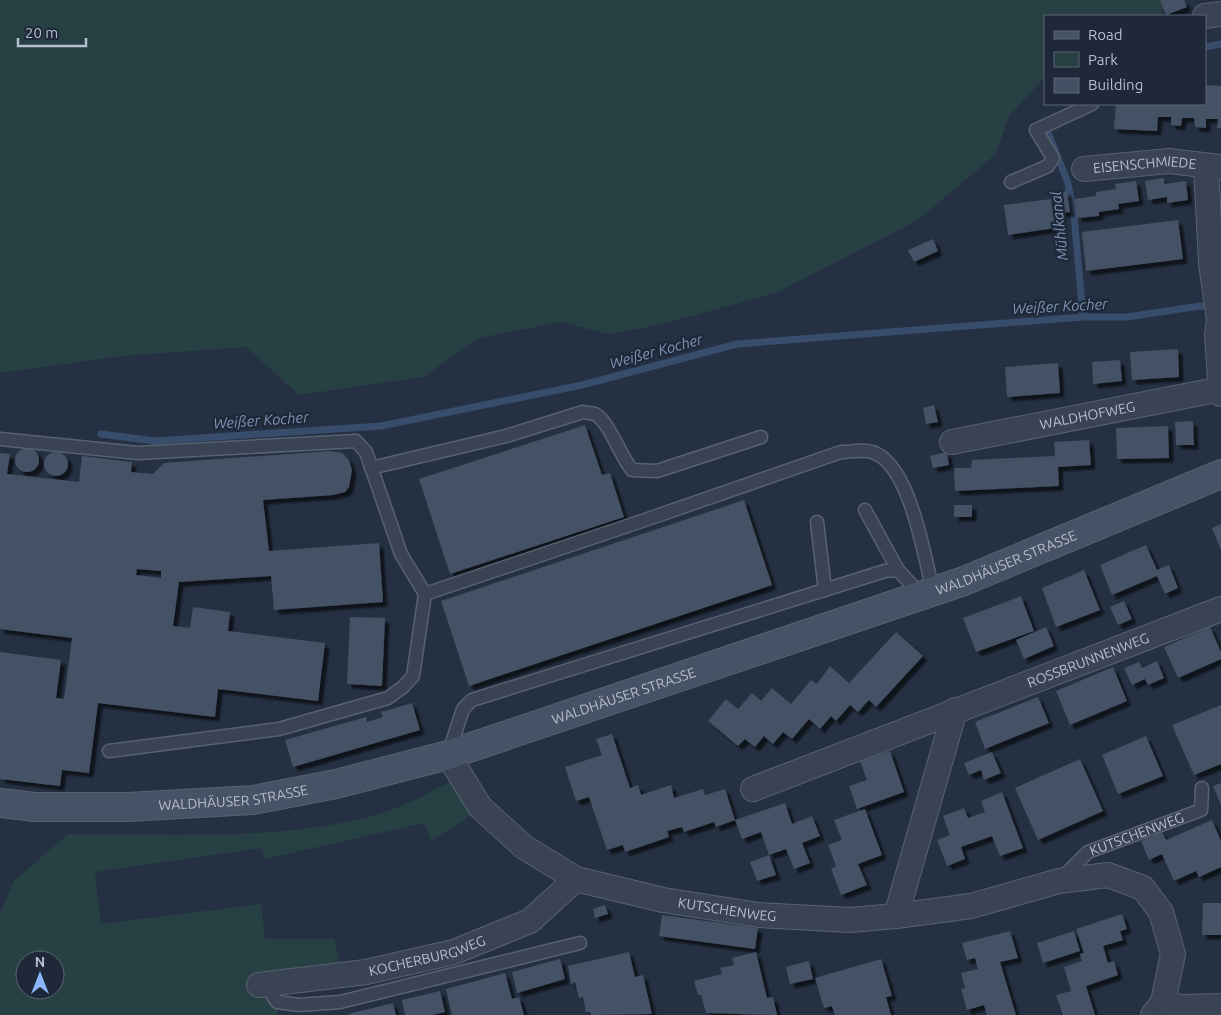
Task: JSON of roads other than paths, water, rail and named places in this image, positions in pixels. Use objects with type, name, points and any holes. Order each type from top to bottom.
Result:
[{"type":"street","points":[[1206,16],[1221,14]]},
{"type":"street","name":"EISENSCHMIEDE","points":[[1084,169],[1169,161],[1213,166],[1211,263],[1219,321]]},
{"type":"street","points":[[1219,321],[1221,394]]},
{"type":"street","name":"WALDHOFWEG","points":[[952,442],[1220,389]]},
{"type":"street","name":"WALDHÄUSER STRASSE","points":[[0,803],[35,808],[128,807],[253,800],[336,784],[448,755],[982,574],[1221,474]]},
{"type":"street","name":"ROSSBRUNNENWEG","points":[[753,789],[1221,609]]},
{"type":"street","points":[[896,916],[955,710]]},
{"type":"street","name":"KUTSCHENWEG","points":[[448,755],[480,807],[524,847],[576,879],[663,900],[758,915],[850,920],[971,906],[1059,881],[1108,875],[1143,888],[1161,912],[1173,954],[1158,1008],[1221,1006]]},
{"type":"street","name":"KOCHERBURGWEG","points":[[265,984],[366,972],[454,952],[530,921],[576,879]]},
{"type":"lane","points":[[1011,182],[1048,166],[1053,158],[1036,130],[1090,105]]},
{"type":"lane","points":[[371,468],[506,436],[583,412],[595,414],[606,427],[623,460],[632,470],[644,472],[657,471],[760,436]]},
{"type":"lane","points":[[0,439],[138,453],[356,441],[366,452],[402,554],[425,594],[413,676],[404,687],[388,698],[279,729],[109,751]]},
{"type":"lane","points":[[425,594],[841,452],[871,452],[889,461],[901,479],[927,593]]},
{"type":"lane","points":[[865,510],[898,570],[927,593]]},
{"type":"lane","points":[[817,522],[825,590]]},
{"type":"lane","points":[[448,755],[463,709],[472,700],[886,571],[898,570]]},
{"type":"lane","name":"KUTSCHENWEG","points":[[1059,881],[1088,852],[1201,810],[1202,788]]},
{"type":"lane","points":[[265,984],[278,1002],[298,1005],[340,1002],[580,943]]},
{"type":"waterway","name":"Mühlkanal","points":[[1206,47],[1221,44]]},
{"type":"waterway","name":"Mühlkanal","points":[[1045,125],[1068,183],[1074,215],[1083,317]]},
{"type":"waterway","name":"Weißer Kocher","points":[[101,434],[155,441],[381,426],[582,385],[737,344],[1083,317],[1127,317],[1200,306],[1213,307]]}]
